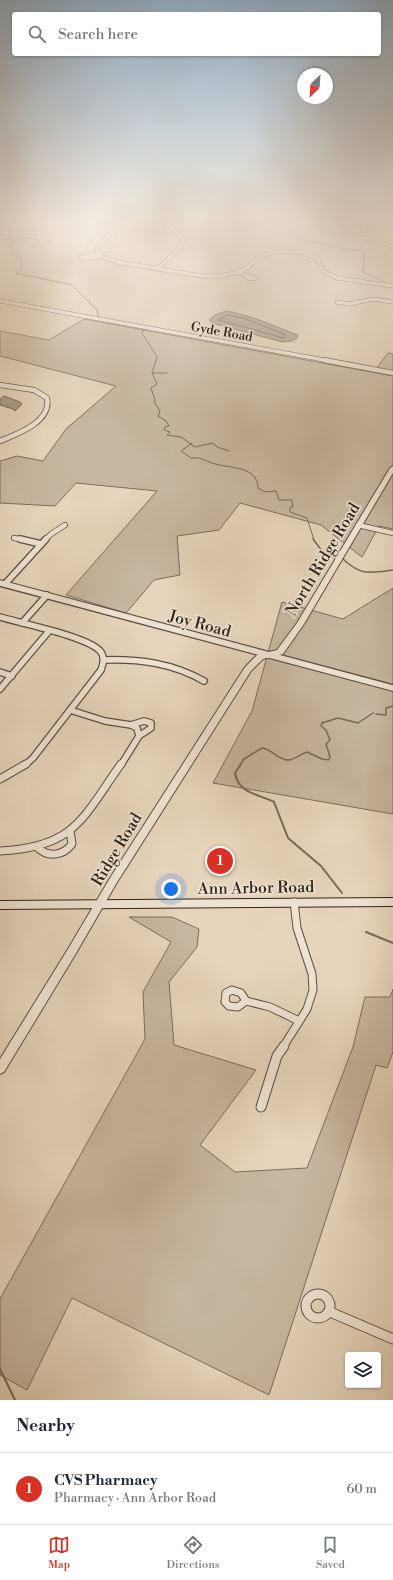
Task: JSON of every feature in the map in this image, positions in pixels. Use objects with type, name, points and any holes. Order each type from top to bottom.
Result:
[{"type":"main road","name":"Ann Arbor Road","points":[[0,905],[393,902]]},
{"type":"street","points":[[377,283],[393,286]]},
{"type":"street","points":[[338,302],[349,304],[374,299],[393,302]]},
{"type":"street","name":"Gyde Road","points":[[0,302],[393,373]]},
{"type":"street","points":[[0,385],[18,386],[35,390],[47,399],[49,404],[47,412],[38,420],[0,441]]},
{"type":"street","name":"North Ridge Road","points":[[268,654],[280,652],[300,624],[393,468]]},
{"type":"street","points":[[2,583],[57,529],[65,525]]},
{"type":"street","points":[[358,525],[393,533]]},
{"type":"street","points":[[14,538],[41,544]]},
{"type":"street","name":"Joy Road","points":[[2,583],[393,688]]},
{"type":"street","points":[[22,624],[47,595]]},
{"type":"street","points":[[0,617],[92,644],[100,651],[104,660],[101,670],[33,758],[20,768],[0,778]]},
{"type":"street","points":[[0,689],[50,631]]},
{"type":"street","name":"Ridge Road","points":[[0,1069],[69,955],[102,904],[113,881],[248,669],[260,657],[268,654]]},
{"type":"street","points":[[104,660],[144,660],[191,673],[204,681]]},
{"type":"street","points":[[0,672],[12,676]]},
{"type":"street","points":[[70,710],[105,720],[131,725],[137,728],[139,736]]},
{"type":"street","points":[[0,851],[37,847],[52,841],[70,831],[87,815],[139,736],[151,728],[151,724],[144,721],[131,725]]},
{"type":"street","points":[[37,847],[42,852],[50,854],[63,852],[72,844],[72,834],[70,831]]},
{"type":"street","points":[[262,1107],[277,1056],[309,1004],[314,982],[297,928],[294,902]]},
{"type":"street","points":[[246,1001],[270,1007],[299,1022]]},
{"type":"street","points":[[330,1312],[393,1339]]},
{"type":"shaded area","points":[[84,319],[393,376],[393,529],[379,526],[362,557],[321,525],[240,503],[219,530],[177,536],[180,575],[154,580],[126,613],[66,595],[157,491],[76,483],[55,506],[0,503],[0,461],[17,456],[43,461],[66,429],[116,386],[0,356],[0,331],[49,340]]},
{"type":"shaded area","points":[[388,353],[393,354],[393,372],[376,369]]},
{"type":"shaded area","points":[[393,588],[393,814],[213,783],[252,711],[282,602],[343,619]]},
{"type":"shaded area","points":[[129,917],[172,917],[199,929],[197,947],[169,982],[174,1045],[256,1070],[200,1145],[235,1172],[307,1168],[353,1047],[365,997],[390,997],[393,989],[393,1052],[387,1068],[376,1065],[269,1395],[72,1298],[27,1390],[0,1375],[0,1299],[145,1039],[143,992],[171,942]]},
{"type":"water","points":[[226,311],[262,321],[298,335],[297,338],[292,341],[282,342],[212,323],[209,320],[215,315]]},
{"type":"water","points":[[4,396],[22,404],[15,411],[0,405],[0,399]]},
{"type":"waterway","points":[[64,283],[72,285],[97,310],[99,318]]},
{"type":"waterway","points":[[144,329],[142,333],[157,357],[152,373]]},
{"type":"waterway","points":[[152,373],[167,373]]},
{"type":"waterway","points":[[152,373],[157,384],[151,388],[155,400],[154,402],[160,411],[158,416],[166,421],[169,426],[165,427],[164,430],[170,432],[167,435],[181,437],[191,444]]},
{"type":"waterway","points":[[191,444],[195,447],[213,443],[217,447],[229,451]]},
{"type":"waterway","points":[[191,444],[181,451],[191,458],[242,469],[253,476],[257,481],[258,488],[265,492],[276,491],[279,500],[292,500],[293,507],[290,507],[290,512],[307,518],[314,540]]},
{"type":"waterway","points":[[313,539],[322,551],[334,557]]},
{"type":"waterway","points":[[343,559],[361,571],[378,572],[393,570]]},
{"type":"waterway","points":[[376,714],[386,715],[386,708],[393,706]]},
{"type":"waterway","points":[[240,765],[244,759],[262,748],[269,750],[285,760],[289,760],[307,752],[322,759],[329,760],[330,757],[326,744],[330,740],[326,730],[321,726],[322,723],[338,718],[358,723],[373,713]]},
{"type":"waterway","points":[[241,764],[235,773],[240,785],[244,789],[274,802],[288,838],[321,866],[342,893]]},
{"type":"waterway","points":[[366,932],[393,943]]},
{"type":"waterway","points":[[0,1369],[15,1400]]},
{"type":"place","name":"CVS Pharmacy","points":[[220,861]]}]
